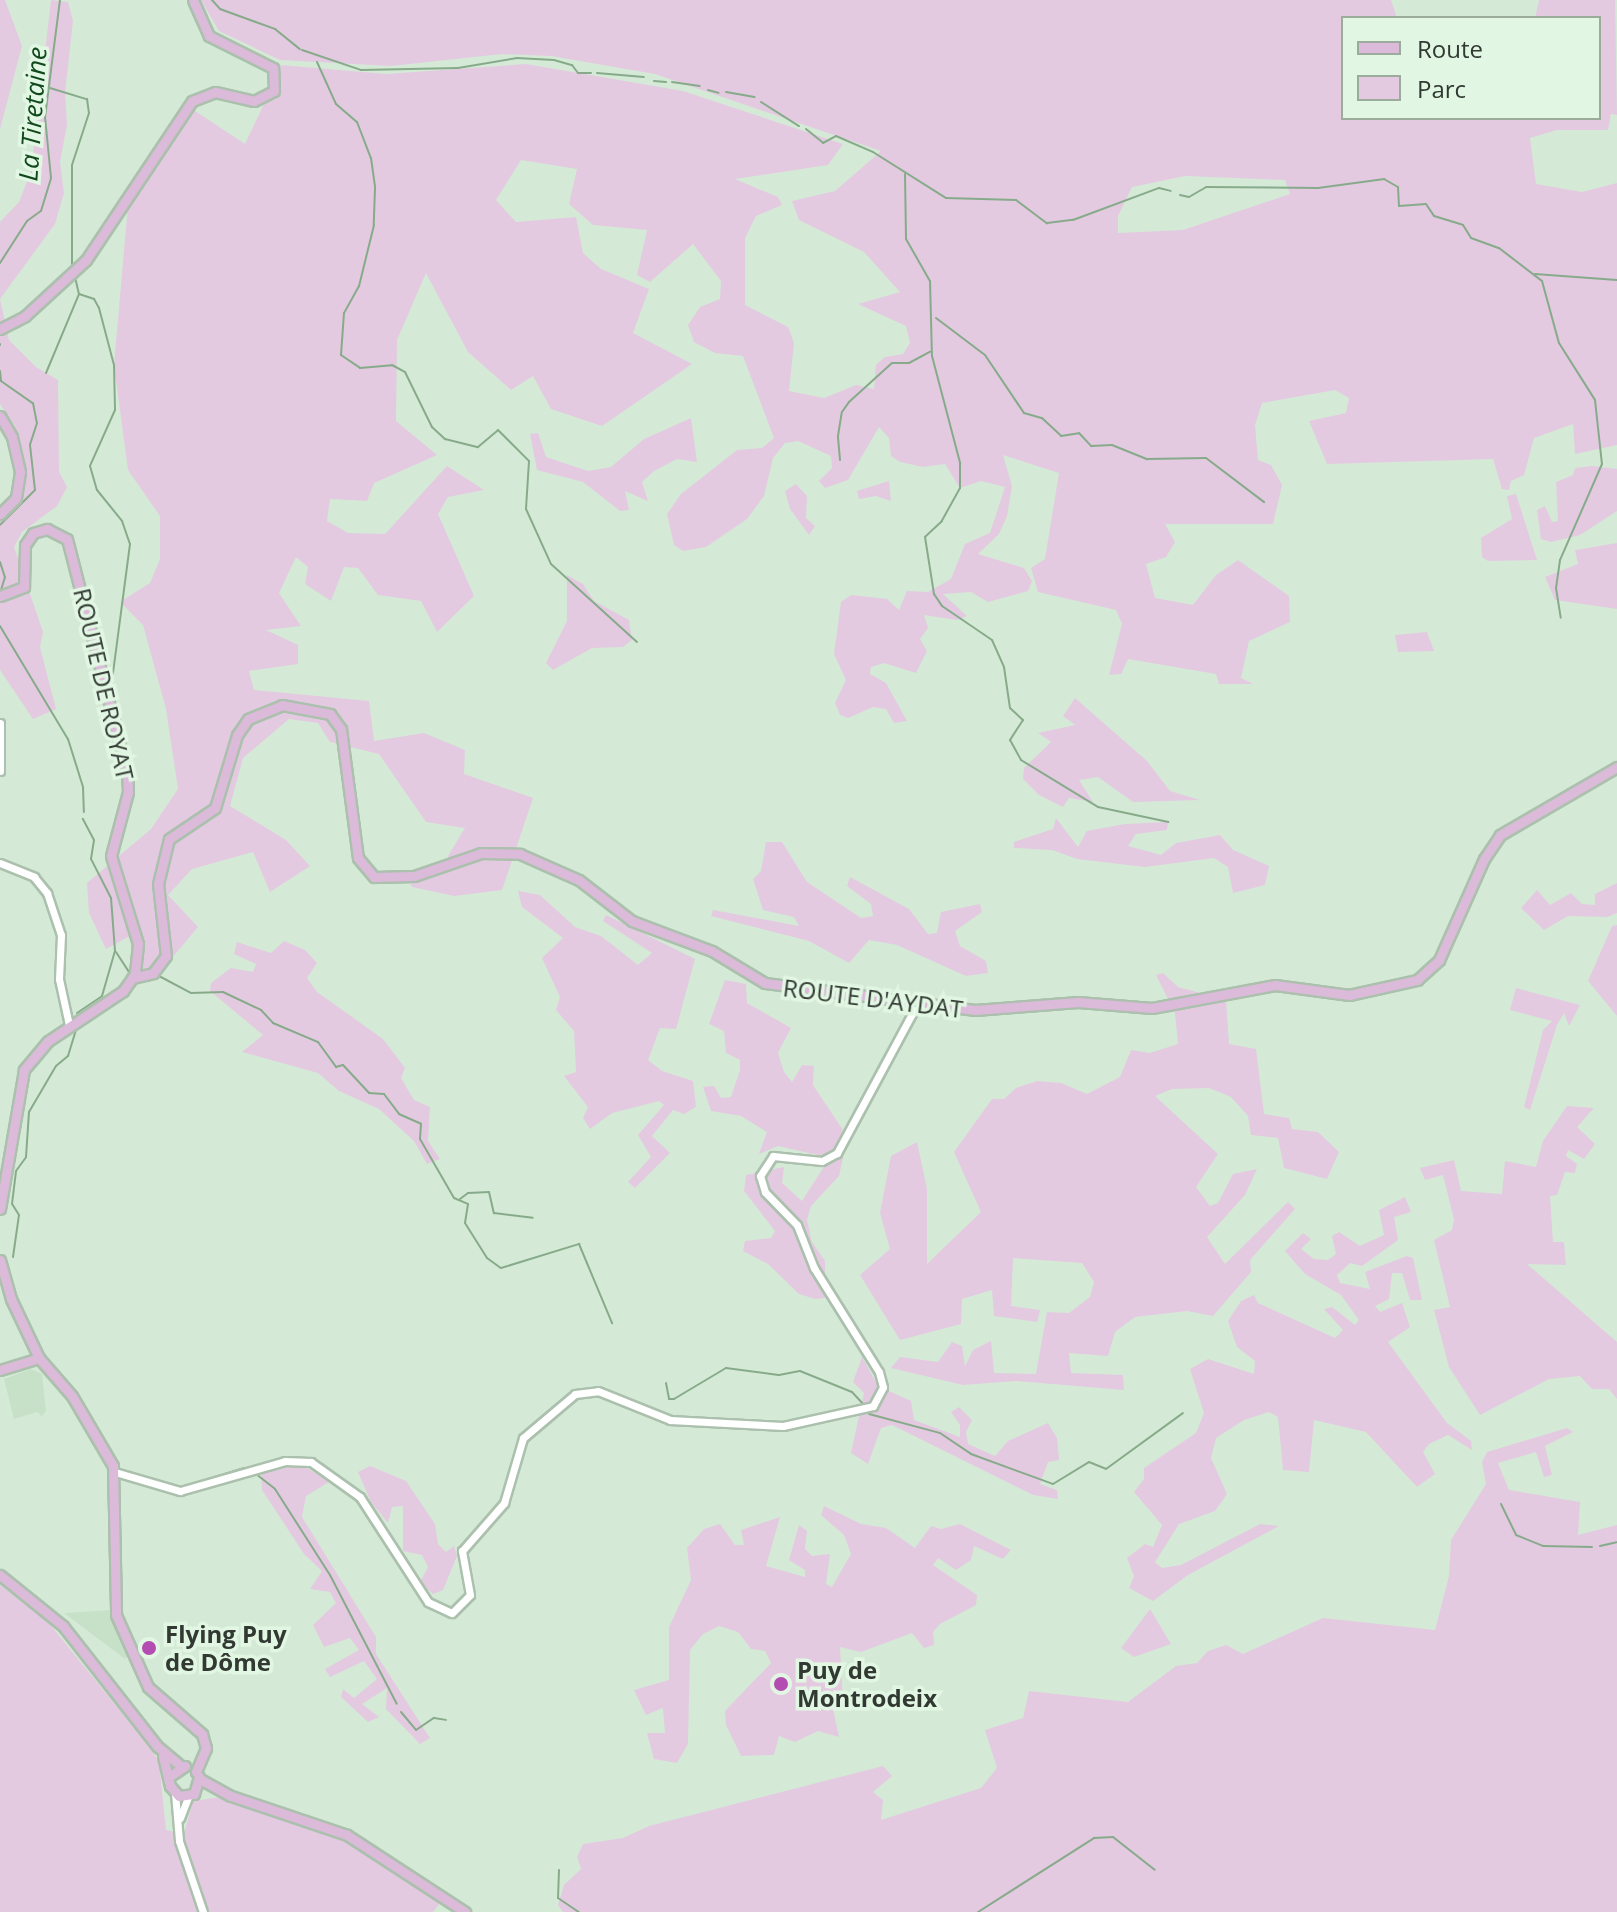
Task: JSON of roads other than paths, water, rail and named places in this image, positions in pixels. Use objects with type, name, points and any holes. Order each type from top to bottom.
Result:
[{"type":"main road","points":[[0,329],[25,316],[86,260],[192,101],[215,92],[254,101],[274,91],[273,68],[209,36],[193,0]]},
{"type":"main road","points":[[0,416],[12,437],[20,472],[16,498],[0,514]]},
{"type":"main road","name":"ROUTE DE ROYAT","points":[[2,596],[24,587],[28,578],[27,538],[47,529],[67,539],[127,772],[128,792],[111,856],[138,944],[132,978]]},
{"type":"main road","name":"ROUTE D'AYDAT","points":[[132,978],[153,973],[166,956],[158,884],[169,839],[215,808],[237,735],[248,719],[292,704],[330,714],[341,729],[358,858],[374,877],[414,876],[481,853],[520,854],[579,880],[632,921],[712,951],[765,983],[975,1010],[1078,1002],[1135,1008],[1275,985],[1361,994],[1417,980],[1433,969],[1500,835],[1617,767]]},
{"type":"main road","points":[[0,1209],[19,1083],[31,1058],[69,1025],[123,991],[132,978]]},
{"type":"main road","points":[[0,1260],[11,1299],[39,1358],[72,1396],[115,1472],[116,1615],[145,1683],[202,1734],[205,1753],[192,1771],[191,1795]]},
{"type":"main road","points":[[0,1370],[39,1358]]},
{"type":"main road","points":[[0,1575],[63,1626],[157,1746],[175,1793],[231,1796]]},
{"type":"main road","points":[[157,1746],[231,1796],[347,1835],[465,1912]]},
{"type":"main road","points":[[170,1776],[192,1771]]},
{"type":"street","points":[[0,723],[0,771]]},
{"type":"street","points":[[0,863],[34,877],[47,893],[61,935],[59,979],[69,1025]]},
{"type":"street","points":[[115,1472],[180,1491],[285,1461],[311,1462],[360,1497],[428,1602],[445,1613],[457,1611],[468,1601],[462,1551],[498,1514],[523,1438],[571,1396],[589,1391],[670,1420],[792,1427],[854,1414],[878,1401],[883,1387],[879,1372],[814,1268],[797,1225],[765,1192],[760,1176],[773,1156],[822,1161],[837,1153],[919,1001]]},
{"type":"street","points":[[175,1793],[184,1857],[203,1912]]},
{"type":"street","points":[[178,1828],[191,1795]]},
{"type":"waterway","name":"La Tiretaine","points":[[0,263],[27,221],[41,211],[51,178],[45,117],[60,0]]},
{"type":"waterway","points":[[212,0],[220,9],[275,29],[300,49]]},
{"type":"waterway","points":[[302,50],[361,70],[458,68],[517,58],[554,60],[572,65],[578,73],[591,73]]},
{"type":"waterway","points":[[317,62],[336,104],[357,122],[371,158],[375,188],[374,225],[359,286],[344,313],[341,355],[360,368],[392,365],[405,372],[432,427],[445,439],[478,447],[498,430],[529,461],[526,509],[551,564],[637,642]]},
{"type":"waterway","points":[[597,73],[644,77]]},
{"type":"waterway","points":[[654,81],[666,82]]},
{"type":"waterway","points":[[672,82],[700,86]]},
{"type":"waterway","points":[[50,88],[87,99],[89,113],[72,165],[72,266]]},
{"type":"waterway","points":[[708,90],[719,93]]},
{"type":"waterway","points":[[726,92],[755,97]]},
{"type":"waterway","points":[[761,102],[799,126]]},
{"type":"waterway","points":[[806,129],[823,143],[836,136],[873,152],[946,198],[1016,200],[1047,223],[1073,220],[1159,188],[1171,191]]},
{"type":"waterway","points":[[905,174],[906,239],[930,281],[932,356],[960,463],[960,488],[942,521],[925,537],[934,594],[942,606],[992,640],[1004,667],[1010,708],[1023,720],[1010,740],[1021,760],[1098,807],[1168,822]]},
{"type":"waterway","points":[[1180,195],[1189,197],[1206,187],[1318,188],[1384,179],[1398,187],[1399,206],[1426,204],[1434,216],[1463,225],[1471,238],[1499,248],[1542,281],[1559,343],[1595,400],[1602,464],[1560,560],[1556,588],[1561,618]]},
{"type":"waterway","points":[[1535,274],[1617,280]]},
{"type":"waterway","points":[[75,277],[79,294],[94,299],[99,308],[114,365],[115,410],[90,466],[97,490],[122,521],[130,544],[113,674]]},
{"type":"waterway","points":[[46,373],[79,294]]},
{"type":"waterway","points":[[936,318],[985,355],[1024,413],[1042,418],[1061,436],[1079,433],[1091,446],[1112,445],[1147,459],[1206,458],[1264,502]]},
{"type":"waterway","points":[[840,460],[838,436],[842,412],[849,402],[892,363],[909,363],[930,352]]},
{"type":"waterway","name":"La Tiretaine","points":[[0,371],[1,381],[33,403],[37,423],[30,445],[35,490],[0,525]]},
{"type":"waterway","name":"La Tiretaine","points":[[0,562],[5,577],[0,593]]},
{"type":"waterway","name":"La Tiretaine","points":[[0,626],[68,739],[83,787],[84,812]]},
{"type":"waterway","name":"La Tiretaine","points":[[77,1013],[102,996],[115,951],[111,898],[91,859],[94,840],[83,819]]},
{"type":"waterway","points":[[116,952],[129,972]]},
{"type":"waterway","points":[[148,981],[159,976],[191,993],[223,992],[261,1010],[273,1023],[318,1042],[336,1067],[343,1065],[369,1093],[384,1094],[399,1114],[421,1124],[420,1139],[454,1198],[468,1204],[465,1223],[487,1258],[501,1268],[579,1244],[612,1323]]},
{"type":"waterway","name":"La Tiretaine","points":[[13,1257],[19,1215],[12,1204],[16,1171],[26,1157],[29,1112],[56,1066],[68,1056],[77,1026]]},
{"type":"waterway","points":[[460,1199],[468,1193],[489,1192],[494,1213],[533,1218]]},
{"type":"waterway","points":[[666,1383],[669,1399],[674,1399],[726,1368],[779,1375],[800,1371],[852,1392],[863,1404]]},
{"type":"waterway","points":[[869,1414],[940,1433],[971,1454],[1053,1484],[1089,1462],[1106,1469],[1183,1413]]},
{"type":"waterway","points":[[202,1481],[244,1468]]},
{"type":"waterway","points":[[256,1474],[275,1489],[330,1575],[397,1704]]},
{"type":"waterway","points":[[1501,1504],[1516,1535],[1543,1546],[1592,1547]]},
{"type":"waterway","points":[[1600,1546],[1617,1542]]},
{"type":"waterway","points":[[401,1712],[416,1730],[434,1718],[446,1720]]},
{"type":"waterway","points":[[978,1912],[1094,1838],[1113,1837],[1155,1870]]},
{"type":"waterway","points":[[559,1870],[558,1898],[579,1912]]},
{"type":"place","name":"Flying Puy de Dôme","points":[[149,1648]]},
{"type":"place","name":"Puy de Montrodeix","points":[[781,1684]]}]
